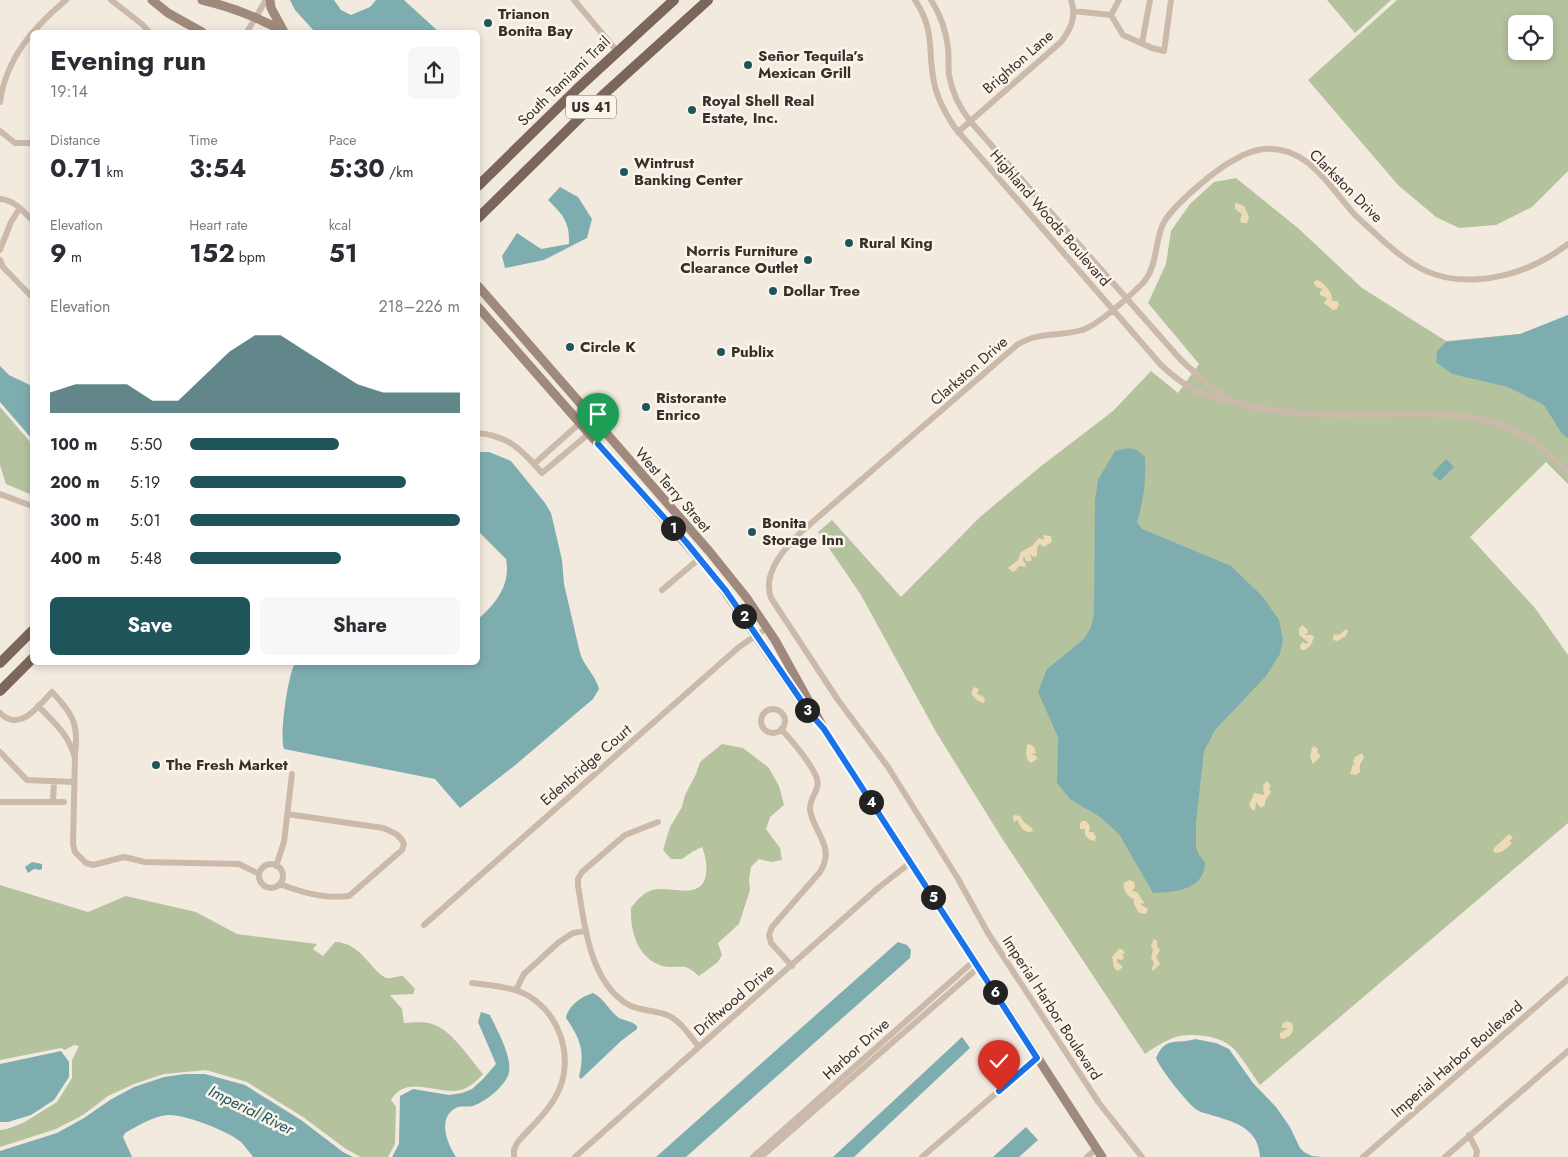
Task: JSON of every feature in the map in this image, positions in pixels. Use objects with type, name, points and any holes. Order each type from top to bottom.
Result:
[{"type":"main road","name":"South Tamiami Trail","points":[[480,184],[617,51],[674,0]]},
{"type":"main road","name":"US 41","points":[[480,216],[610,89],[708,0]]},
{"type":"main road","points":[[0,663],[30,632]]},
{"type":"main road","points":[[0,691],[30,661]]},
{"type":"street","points":[[35,30],[66,0]]},
{"type":"street","points":[[111,0],[147,30]]},
{"type":"street","points":[[152,0],[168,13],[198,30]]},
{"type":"street","points":[[202,0],[256,17],[280,30]]},
{"type":"street","points":[[248,30],[266,0]]},
{"type":"street","points":[[270,0],[271,8],[283,30]]},
{"type":"street","points":[[574,0],[617,51]]},
{"type":"street","name":"Highland Woods Boulevard","points":[[915,0],[930,34],[932,75],[936,91],[946,114],[958,132],[1161,365],[1177,379],[1202,393],[1275,412],[1451,415],[1477,418],[1502,425],[1527,438],[1550,454],[1568,472]]},
{"type":"street","name":"Highland Woods Boulevard","points":[[931,0],[945,34],[948,49],[949,76],[954,92],[970,121],[1068,234],[1192,371],[1234,402]]},
{"type":"street","name":"Brighton Lane","points":[[958,132],[1061,42],[1070,27],[1073,11],[1071,0]]},
{"type":"street","points":[[1111,15],[1119,0]]},
{"type":"street","points":[[1142,44],[1150,0]]},
{"type":"street","points":[[1111,15],[1123,35],[1164,51],[1171,0]]},
{"type":"street","points":[[1073,11],[1111,15]]},
{"type":"street","points":[[0,100],[4,82],[20,48],[30,36]]},
{"type":"street","points":[[0,133],[15,143],[30,143]]},
{"type":"street","name":"Clarkston Drive","points":[[951,867],[882,758],[838,700],[771,598],[768,590],[768,581],[771,573],[781,555],[801,532],[1017,345],[1035,336],[1080,331],[1090,328],[1127,298],[1147,277],[1156,257],[1159,235],[1163,224],[1173,210],[1227,164],[1245,155],[1264,149],[1284,150],[1302,158],[1315,169],[1356,216],[1401,258],[1415,267],[1434,274],[1451,278],[1476,279],[1512,274],[1534,265],[1568,244]]},
{"type":"street","points":[[0,199],[4,199],[20,208],[30,218]]},
{"type":"street","points":[[0,250],[11,222],[20,208]]},
{"type":"street","points":[[0,260],[3,267],[30,295]]},
{"type":"street","name":"West Terry Street","points":[[480,288],[709,551],[746,597],[767,628],[824,729],[1100,1155]]},
{"type":"street","name":"West Terry Street","points":[[480,308],[700,558],[726,591],[809,712],[824,729]]},
{"type":"street","points":[[534,464],[589,414]]},
{"type":"street","points":[[480,433],[502,438],[520,449],[542,473],[599,425]]},
{"type":"street","points":[[0,494],[30,505]]},
{"type":"street","points":[[662,590],[700,558]]},
{"type":"street","name":"Edenbridge Court","points":[[424,925],[732,654],[767,628]]},
{"type":"street","points":[[0,714],[12,721],[19,721],[26,718],[52,692],[69,712],[76,728],[74,844],[75,852],[86,863],[93,865],[124,857],[145,862],[227,863],[239,864],[259,874]]},
{"type":"street","points":[[38,706],[66,736],[75,758]]},
{"type":"street","points":[[781,729],[804,757],[817,778],[818,787],[810,802],[810,811],[826,848],[824,864],[820,872],[772,927],[769,935],[771,943],[792,966]]},
{"type":"street","points":[[0,752],[27,780],[74,782]]},
{"type":"street","points":[[276,866],[284,842],[292,774]]},
{"type":"street","points":[[53,802],[54,781]]},
{"type":"street","points":[[0,802],[64,802]]},
{"type":"street","points":[[280,884],[282,874],[276,866],[266,865],[260,870],[261,882],[266,887],[274,887],[280,884],[304,892],[341,898],[349,896],[402,850],[404,844],[396,834],[383,828],[287,814]]},
{"type":"street","points":[[658,822],[625,835],[582,872],[578,879],[578,885],[585,931],[595,961],[616,996],[638,1008],[665,1014],[672,1018],[700,1047]]},
{"type":"street","name":"Driftwood Drive","points":[[575,1157],[878,888],[910,862]]},
{"type":"street","name":"Imperial Harbor Boulevard","points":[[951,867],[988,933],[1093,1095],[1142,1157]]},
{"type":"street","points":[[516,990],[524,974],[558,942],[574,933],[585,931]]},
{"type":"street","name":"Harbor Drive","points":[[753,1157],[977,964]]},
{"type":"street","name":"Harbor Drive","points":[[760,1157],[977,964]]},
{"type":"street","name":"Imperial Harbor Boulevard","points":[[1363,1157],[1568,979]]},
{"type":"street","points":[[472,983],[516,990],[540,1004],[556,1025],[564,1049],[565,1067],[558,1094],[517,1143],[514,1157]]},
{"type":"street","points":[[1445,1157],[1568,1051]]},
{"type":"street","points":[[922,1157],[1037,1058]]},
{"type":"street","points":[[1469,1136],[1477,1151],[1476,1157]]},
{"type":"street","points":[[1087,1157],[1100,1155]]},
{"type":"green space","points":[[1327,0],[1391,0],[1355,33]]},
{"type":"green space","points":[[1397,0],[1568,0],[1568,171],[1532,207],[1496,225],[1459,228],[1436,217],[1398,185],[1308,80]]},
{"type":"green space","points":[[1236,178],[1298,228],[1362,288],[1446,341],[1520,334],[1568,315],[1568,484],[1546,462],[1470,537],[1535,608],[1568,655],[1568,823],[1260,1085],[1232,1047],[1214,1038],[1200,1035],[1175,1037],[1145,1054],[1003,840],[936,732],[861,595],[818,532],[832,520],[901,597],[980,517],[1040,467],[1113,411],[1151,371],[1178,393],[1199,364],[1148,303],[1166,264],[1171,231],[1190,204],[1214,182]]},
{"type":"green space","points":[[0,407],[30,442],[30,494],[6,484],[0,465]]},
{"type":"green space","points":[[722,744],[743,748],[769,768],[779,786],[784,805],[770,817],[766,829],[780,848],[782,860],[771,862],[759,859],[751,867],[750,890],[739,924],[718,943],[722,955],[718,962],[699,976],[687,968],[662,966],[646,957],[634,934],[631,908],[637,900],[649,891],[659,889],[692,890],[698,888],[703,883],[706,867],[702,847],[682,859],[671,859],[663,850],[670,827],[682,807],[685,795],[700,762]]},
{"type":"green space","points":[[0,885],[88,912],[126,896],[196,912],[237,934],[317,944],[313,949],[323,956],[335,942],[344,943],[360,953],[382,976],[389,978],[403,976],[415,989],[413,994],[390,995],[402,1009],[404,1023],[425,1023],[439,1027],[453,1038],[483,1074],[473,1084],[461,1090],[452,1091],[414,1087],[405,1088],[398,1092],[391,1100],[396,1107],[395,1144],[388,1157],[361,1157],[346,1149],[303,1117],[247,1082],[206,1070],[164,1074],[134,1084],[108,1096],[83,1115],[56,1129],[0,1147],[0,1130],[23,1123],[57,1102],[72,1078],[72,1060],[79,1046],[74,1045],[65,1050],[61,1048],[0,1060]]},
{"type":"sand","points":[[1235,204],[1244,206],[1249,217],[1247,223],[1242,223],[1240,220],[1242,214],[1235,209]]},
{"type":"sand","points":[[1317,280],[1328,288],[1332,301],[1337,301],[1339,304],[1337,309],[1333,310],[1324,303],[1327,298],[1320,295],[1323,289],[1318,288],[1314,284]]},
{"type":"sand","points":[[1043,535],[1051,536],[1052,542],[1044,547],[1040,544],[1037,548],[1037,556],[1034,557],[1030,554],[1032,560],[1030,561],[1026,561],[1024,556],[1025,567],[1019,566],[1013,572],[1008,568],[1018,560],[1021,552],[1032,546],[1039,538],[1044,540]]},
{"type":"sand","points":[[1302,625],[1307,629],[1308,633],[1304,635],[1312,635],[1314,637],[1311,645],[1305,650],[1301,650],[1300,645],[1303,642],[1307,644],[1308,642],[1299,635],[1299,629]]},
{"type":"sand","points":[[1346,629],[1348,631],[1346,636],[1337,641],[1333,640],[1334,634],[1339,635]]},
{"type":"sand","points":[[974,687],[979,689],[977,694],[983,696],[984,703],[976,700],[971,693]]},
{"type":"sand","points":[[1029,744],[1034,747],[1036,753],[1031,754],[1036,756],[1037,759],[1031,763],[1028,761],[1026,754],[1027,745]]},
{"type":"sand","points":[[1314,746],[1318,749],[1317,753],[1320,754],[1320,757],[1313,764],[1310,757]]},
{"type":"sand","points":[[1362,753],[1364,758],[1360,764],[1360,772],[1356,775],[1350,774],[1353,764],[1356,765],[1353,761],[1355,757]]},
{"type":"sand","points":[[1267,781],[1271,786],[1269,789],[1271,792],[1265,801],[1265,805],[1261,808],[1256,802],[1255,810],[1252,810],[1249,804],[1254,793],[1264,795],[1263,785]]},
{"type":"sand","points":[[1014,815],[1020,816],[1033,831],[1023,830],[1018,820],[1014,822]]},
{"type":"sand","points":[[1082,821],[1086,821],[1090,826],[1089,832],[1093,832],[1096,837],[1095,841],[1090,840],[1085,835],[1085,829],[1080,829]]},
{"type":"sand","points":[[1509,834],[1513,838],[1509,841],[1512,843],[1504,850],[1495,853],[1493,850],[1495,847]]},
{"type":"sand","points":[[1129,880],[1134,882],[1135,887],[1132,891],[1137,892],[1145,904],[1141,903],[1141,905],[1148,909],[1146,914],[1139,913],[1134,904],[1134,899],[1125,891],[1124,883]]},
{"type":"sand","points":[[1154,939],[1157,941],[1157,946],[1160,950],[1156,957],[1160,964],[1153,971],[1154,963],[1151,958],[1153,950],[1151,945]]},
{"type":"sand","points":[[1119,949],[1122,949],[1125,953],[1122,955],[1124,957],[1122,960],[1117,959],[1117,962],[1123,967],[1118,971],[1114,968],[1112,957]]},
{"type":"sand","points":[[1286,1021],[1292,1023],[1293,1031],[1283,1039],[1280,1038],[1280,1033],[1288,1028],[1282,1028],[1282,1024]]},
{"type":"water","points":[[290,0],[334,0],[341,10],[351,15],[370,7],[376,0],[404,0],[437,30],[313,30],[295,10]]},
{"type":"water","points":[[560,187],[578,197],[592,219],[587,238],[544,260],[505,268],[502,256],[517,233],[541,249],[569,244],[567,224],[558,210],[548,200]]},
{"type":"water","points":[[1568,315],[1568,438],[1562,434],[1544,405],[1508,387],[1452,374],[1436,362],[1437,351],[1446,342],[1520,334]]},
{"type":"water","points":[[0,366],[9,375],[30,385],[30,437],[0,402]]},
{"type":"water","points":[[1128,448],[1137,450],[1145,457],[1144,489],[1137,522],[1142,529],[1231,566],[1262,596],[1279,620],[1283,639],[1280,654],[1266,676],[1215,730],[1204,751],[1196,823],[1196,847],[1199,855],[1205,862],[1204,871],[1200,879],[1187,888],[1162,893],[1153,893],[1119,834],[1100,817],[1070,799],[1057,783],[1058,737],[1038,692],[1047,669],[1084,639],[1091,627],[1094,614],[1095,500],[1098,480],[1115,451]]},
{"type":"water","points":[[480,452],[489,452],[511,461],[551,513],[562,560],[564,584],[580,653],[599,689],[593,699],[513,767],[460,808],[435,779],[284,749],[283,719],[287,692],[294,665],[480,665],[480,617],[491,607],[501,593],[506,577],[506,559],[480,533]]},
{"type":"water","points":[[1446,459],[1454,467],[1440,481],[1432,474]]},
{"type":"water","points":[[32,862],[42,864],[42,869],[34,869],[28,873],[25,867]]},
{"type":"water","points":[[898,942],[907,945],[911,950],[910,958],[686,1157],[656,1157]]},
{"type":"water","points":[[593,993],[615,1015],[635,1024],[637,1029],[621,1041],[581,1079],[579,1077],[582,1060],[580,1046],[566,1018],[576,1002],[584,996]]},
{"type":"water","points":[[481,1012],[490,1015],[506,1051],[509,1072],[504,1082],[483,1101],[473,1106],[458,1107],[451,1111],[447,1117],[445,1130],[449,1145],[456,1157],[392,1157],[399,1144],[400,1096],[413,1089],[449,1095],[462,1093],[472,1089],[496,1064],[478,1022]]},
{"type":"water","points":[[962,1037],[970,1048],[854,1157],[833,1157]]},
{"type":"water","points":[[1195,1039],[1216,1043],[1229,1049],[1253,1083],[1276,1107],[1290,1127],[1300,1148],[1312,1156],[1323,1157],[1260,1157],[1255,1138],[1243,1127],[1197,1110],[1168,1078],[1156,1058],[1168,1043]]},
{"type":"water","points":[[61,1051],[69,1062],[69,1077],[54,1100],[31,1115],[8,1122],[0,1122],[0,1064]]},
{"type":"water","name":"Imperial River","points":[[205,1074],[245,1085],[301,1120],[343,1152],[353,1157],[253,1157],[241,1142],[226,1133],[195,1120],[168,1115],[151,1119],[125,1133],[123,1137],[132,1157],[0,1157],[0,1151],[57,1133],[134,1087],[164,1077]]},
{"type":"water","points":[[1026,1127],[1038,1140],[1019,1157],[993,1157]]},
{"type":"place","name":"Trianon Bonita Bay","points":[[488,23]]},
{"type":"place","name":"Señor Tequila’s Mexican Grill","points":[[748,65]]},
{"type":"place","name":"Royal Shell Real Estate, Inc.","points":[[692,110]]},
{"type":"place","name":"Wintrust Banking Center","points":[[624,172]]},
{"type":"place","name":"Rural King","points":[[849,243]]},
{"type":"place","name":"Norris Furniture Clearance Outlet","points":[[808,260]]},
{"type":"place","name":"Dollar Tree","points":[[773,291]]},
{"type":"place","name":"Circle K","points":[[570,347]]},
{"type":"place","name":"Publix","points":[[721,352]]},
{"type":"place","name":"Ristorante Enrico","points":[[646,407]]},
{"type":"place","name":"Bonita Storage Inn","points":[[752,532]]},
{"type":"place","name":"The Fresh Market","points":[[156,765]]},
{"type":"route","points":[[598,444],[700,558],[726,591],[809,712],[824,729],[1037,1058],[999,1091]]}]
